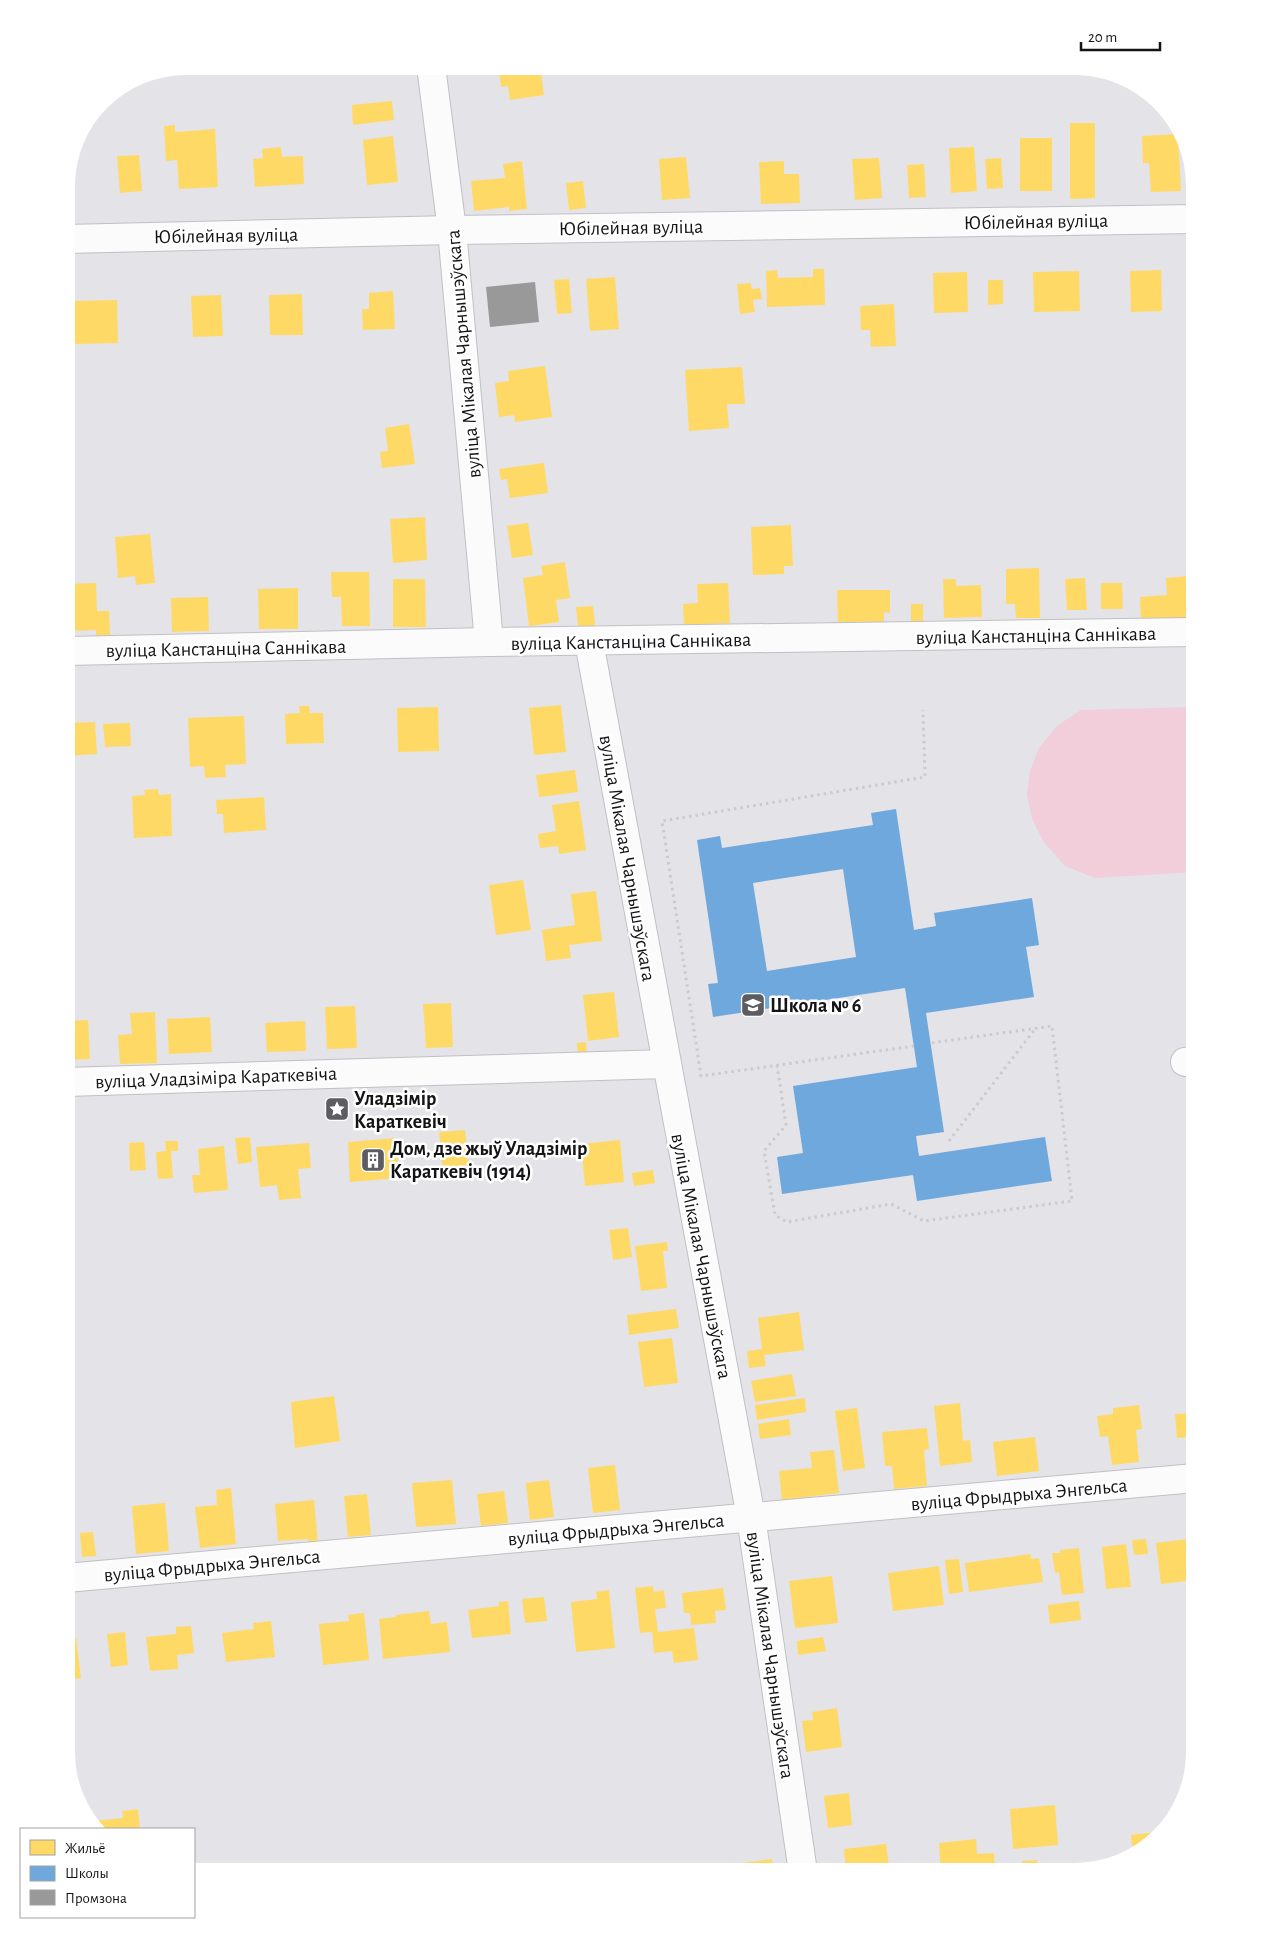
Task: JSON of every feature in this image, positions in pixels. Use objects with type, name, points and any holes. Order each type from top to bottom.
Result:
[{"type":"street","name":"вуліца Мікалая Чарнышэўскага","points":[[432,75],[452,230],[489,642]]},
{"type":"street","name":"Юбілейная вуліца","points":[[75,239],[452,230],[1186,219]]},
{"type":"street","name":"вуліца Канстанціна Саннікава","points":[[75,651],[489,642],[1186,632]]},
{"type":"street","name":"вуліца Мікалая Чарнышэўскага","points":[[589,642],[751,1517],[802,1863]]},
{"type":"street","name":"вуліца Уладзіміра Караткевіча","points":[[75,1082],[666,1064]]},
{"type":"street","name":"вуліца Фрыдрыха Энгельса","points":[[75,1577],[1186,1479]]},
{"type":"path","points":[[914,1046],[701,1076],[662,821],[925,777],[923,710]]},
{"type":"path","points":[[777,1066],[786,1124],[764,1151],[775,1215],[787,1222],[891,1204],[924,1221],[1072,1201],[1052,1026],[931,1043]]},
{"type":"path","points":[[948,1141],[1036,1028]]},
{"type":"shaded area","points":[[1186,707],[1186,873],[1095,878],[1065,866],[1043,841],[1032,819],[1027,794],[1030,771],[1039,748],[1057,726],[1081,710]]},
{"type":"building: Жильё","points":[[499,75],[541,75],[544,95],[510,100],[508,86],[501,87]]},
{"type":"building: Жильё","points":[[392,101],[394,120],[353,125],[352,105]]},
{"type":"building: Жильё","points":[[1070,123],[1095,123],[1095,198],[1070,199]]},
{"type":"building: Жильё","points":[[175,125],[175,132],[215,129],[218,187],[179,189],[177,160],[166,161],[164,126]]},
{"type":"building: Жильё","points":[[1173,134],[1179,147],[1181,191],[1151,192],[1149,163],[1143,163],[1142,136]]},
{"type":"building: Жильё","points":[[393,136],[398,182],[367,185],[363,140]]},
{"type":"building: Жильё","points":[[1020,138],[1052,138],[1052,191],[1020,191]]},
{"type":"building: Жильё","points":[[281,147],[282,157],[303,156],[304,184],[255,187],[253,159],[263,158],[262,149]]},
{"type":"building: Жильё","points":[[974,147],[977,191],[951,193],[949,148]]},
{"type":"building: Жильё","points":[[139,155],[142,191],[120,193],[117,156]]},
{"type":"building: Жильё","points":[[686,157],[690,198],[662,200],[659,159]]},
{"type":"building: Жильё","points":[[879,158],[882,198],[855,200],[852,159]]},
{"type":"building: Жильё","points":[[1001,158],[1003,188],[987,189],[985,159]]},
{"type":"building: Жильё","points":[[522,161],[527,209],[509,211],[509,207],[474,211],[471,181],[505,178],[503,164]]},
{"type":"building: Жильё","points":[[784,161],[784,174],[799,174],[800,203],[761,204],[759,162]]},
{"type":"building: Жильё","points":[[924,164],[926,197],[909,198],[907,165]]},
{"type":"building: Жильё","points":[[583,181],[586,208],[569,210],[566,183]]},
{"type":"building: Жильё","points":[[813,269],[824,269],[825,305],[767,307],[766,271],[777,270],[778,278],[813,277]]},
{"type":"building: Жильё","points":[[1161,270],[1162,311],[1131,312],[1130,271]]},
{"type":"building: Жильё","points":[[1079,271],[1080,311],[1034,312],[1033,272]]},
{"type":"building: Жильё","points":[[967,272],[968,312],[934,313],[933,273]]},
{"type":"building: Жильё","points":[[615,277],[619,329],[590,331],[586,279]]},
{"type":"building: Жильё","points":[[569,279],[572,313],[557,314],[554,280]]},
{"type":"building: Жильё","points":[[988,280],[1003,280],[1003,304],[988,305]]},
{"type":"building: Жильё","points":[[751,283],[752,289],[760,288],[762,299],[753,300],[755,312],[740,314],[737,284]]},
{"type":"building: Жильё","points":[[393,291],[395,329],[363,330],[362,309],[369,309],[369,293]]},
{"type":"building: Жильё","points":[[302,294],[303,335],[270,335],[269,295]]},
{"type":"building: Жильё","points":[[221,295],[223,336],[193,337],[191,296]]},
{"type":"building: Жильё","points":[[117,300],[118,343],[75,344],[75,301]]},
{"type":"building: Жильё","points":[[894,304],[896,346],[871,347],[870,330],[861,330],[860,306]]},
{"type":"building: Жильё","points":[[545,366],[552,417],[515,422],[514,415],[499,417],[495,383],[509,381],[508,371]]},
{"type":"building: Жильё","points":[[742,367],[745,404],[727,404],[729,428],[689,431],[685,370]]},
{"type":"building: Жильё","points":[[409,424],[415,464],[382,468],[380,452],[388,451],[385,428]]},
{"type":"building: Жильё","points":[[544,463],[548,493],[510,498],[507,479],[501,480],[499,469]]},
{"type":"building: Жильё","points":[[425,517],[427,560],[393,563],[390,519]]},
{"type":"building: Жильё","points":[[528,523],[533,555],[512,558],[507,526]]},
{"type":"building: Жильё","points":[[791,525],[793,566],[784,566],[784,574],[753,575],[751,527]]},
{"type":"building: Жильё","points":[[150,534],[155,583],[136,585],[135,576],[118,578],[115,537]]},
{"type":"building: Жильё","points":[[565,562],[570,598],[556,600],[559,622],[529,626],[523,578],[543,575],[541,566]]},
{"type":"building: Жильё","points":[[1039,568],[1040,618],[1016,618],[1015,604],[1006,604],[1006,569]]},
{"type":"building: Жильё","points":[[331,572],[369,572],[370,626],[342,626],[341,597],[332,597]]},
{"type":"building: Жильё","points":[[1186,576],[1186,618],[1141,621],[1140,597],[1167,595],[1166,578]]},
{"type":"building: Жильё","points":[[1085,578],[1087,610],[1067,610],[1065,579]]},
{"type":"building: Жильё","points":[[393,579],[425,579],[426,627],[393,627]]},
{"type":"building: Жильё","points":[[943,579],[956,579],[956,586],[981,585],[982,617],[944,618]]},
{"type":"building: Жильё","points":[[96,583],[97,611],[109,611],[110,635],[96,636],[96,630],[75,631],[75,584]]},
{"type":"building: Жильё","points":[[728,583],[730,623],[684,625],[683,604],[698,603],[697,584]]},
{"type":"building: Жильё","points":[[1101,583],[1122,583],[1123,609],[1101,609]]},
{"type":"building: Жильё","points":[[298,588],[298,629],[259,629],[258,589]]},
{"type":"building: Жильё","points":[[837,590],[890,590],[890,613],[884,612],[884,622],[838,622]]},
{"type":"building: Жильё","points":[[208,597],[209,631],[172,632],[171,598]]},
{"type":"building: Жильё","points":[[911,604],[923,604],[923,624],[911,624]]},
{"type":"building: Жильё","points":[[593,606],[596,633],[579,634],[576,607]]},
{"type":"building: Жильё","points":[[561,705],[566,752],[534,755],[529,708]]},
{"type":"building: Жильё","points":[[299,706],[309,706],[310,713],[323,713],[324,743],[286,744],[285,714],[300,713]]},
{"type":"building: Жильё","points":[[438,707],[439,751],[398,752],[397,708]]},
{"type":"building: Жильё","points":[[244,716],[246,764],[225,765],[226,777],[205,778],[204,766],[190,767],[188,718]]},
{"type":"building: Жильё","points":[[95,722],[97,754],[75,755],[75,723]]},
{"type":"building: Жильё","points":[[130,723],[131,746],[105,747],[103,724]]},
{"type":"building: Жильё","points":[[575,770],[578,792],[539,797],[536,775]]},
{"type":"building: Жильё","points":[[158,789],[159,795],[171,794],[172,836],[134,838],[132,796],[145,795],[144,790]]},
{"type":"building: Жильё","points":[[264,797],[266,830],[224,833],[223,814],[217,814],[216,800]]},
{"type":"building: Жильё","points":[[579,801],[586,850],[559,854],[558,846],[540,848],[538,834],[556,831],[552,805]]},
{"type":"building: Жильё","points":[[523,880],[531,930],[496,935],[489,885]]},
{"type":"building: Жильё","points":[[596,891],[602,941],[569,945],[571,958],[546,961],[542,930],[575,925],[571,894]]},
{"type":"building: Жильё","points":[[614,992],[619,1037],[588,1041],[583,995]]},
{"type":"building: Жильё","points":[[451,1003],[453,1047],[426,1048],[423,1004]]},
{"type":"building: Жильё","points":[[355,1006],[357,1048],[327,1049],[325,1007]]},
{"type":"building: Жильё","points":[[155,1012],[157,1063],[120,1064],[118,1035],[132,1034],[130,1013]]},
{"type":"building: Жильё","points":[[210,1017],[212,1052],[169,1054],[167,1019]]},
{"type":"building: Жильё","points":[[88,1020],[90,1059],[75,1060],[75,1021]]},
{"type":"building: Жильё","points":[[305,1021],[306,1051],[267,1052],[265,1023]]},
{"type":"building: Жильё","points":[[586,1042],[587,1054],[578,1055],[577,1043]]},
{"type":"building: Жильё","points":[[465,1130],[469,1170],[443,1172],[439,1132]]},
{"type":"building: Жильё","points":[[250,1137],[252,1162],[238,1164],[235,1138]]},
{"type":"building: Жильё","name":"Дом, дзе жыў Уладзімір Караткевіч (1914)","points":[[396,1138],[399,1178],[350,1182],[348,1142]]},
{"type":"building: Жильё","points":[[620,1140],[624,1182],[585,1186],[581,1144]]},
{"type":"building: Жильё","points":[[165,1141],[178,1141],[178,1151],[171,1151],[173,1178],[158,1179],[156,1152],[166,1151]]},
{"type":"building: Жильё","points":[[144,1142],[146,1170],[130,1171],[129,1143]]},
{"type":"building: Жильё","points":[[309,1143],[311,1168],[298,1169],[301,1198],[279,1200],[277,1185],[260,1187],[256,1147]]},
{"type":"building: Жильё","points":[[224,1146],[228,1190],[194,1193],[192,1175],[200,1175],[198,1149]]},
{"type":"building: Жильё","points":[[653,1170],[655,1183],[634,1186],[632,1173]]},
{"type":"building: Жильё","points":[[628,1228],[632,1257],[613,1260],[609,1230]]},
{"type":"building: Жильё","points":[[667,1242],[668,1251],[663,1251],[667,1288],[641,1291],[635,1246]]},
{"type":"building: Жильё","points":[[676,1309],[679,1328],[629,1335],[627,1315]]},
{"type":"building: Жильё","points":[[799,1312],[804,1350],[764,1355],[766,1366],[749,1368],[747,1351],[762,1349],[758,1318]]},
{"type":"building: Жильё","points":[[672,1338],[678,1383],[644,1387],[638,1342]]},
{"type":"building: Жильё","points":[[792,1374],[796,1396],[755,1402],[751,1381]]},
{"type":"building: Жильё","points":[[334,1396],[340,1441],[295,1448],[291,1402]]},
{"type":"building: Жильё","points":[[805,1398],[806,1412],[757,1420],[755,1405]]},
{"type":"building: Жильё","points":[[960,1403],[963,1441],[970,1440],[972,1462],[940,1466],[934,1406]]},
{"type":"building: Жильё","points":[[1139,1405],[1142,1429],[1136,1430],[1139,1462],[1112,1465],[1108,1436],[1100,1437],[1097,1416],[1113,1414],[1113,1408]]},
{"type":"building: Жильё","points":[[857,1408],[865,1468],[843,1471],[835,1411]]},
{"type":"building: Жильё","points":[[1186,1413],[1186,1437],[1177,1438],[1175,1414]]},
{"type":"building: Жильё","points":[[789,1419],[791,1435],[760,1439],[758,1424]]},
{"type":"building: Жильё","points":[[927,1428],[929,1449],[924,1450],[927,1486],[894,1489],[892,1466],[885,1466],[882,1432]]},
{"type":"building: Жильё","points":[[1035,1437],[1039,1471],[997,1476],[993,1442]]},
{"type":"building: Жильё","points":[[834,1450],[839,1493],[782,1500],[779,1471],[812,1468],[810,1452]]},
{"type":"building: Жильё","points":[[615,1465],[620,1510],[593,1513],[588,1468]]},
{"type":"building: Жильё","points":[[452,1480],[456,1524],[416,1527],[412,1483]]},
{"type":"building: Жильё","points":[[549,1480],[554,1517],[530,1520],[526,1483]]},
{"type":"building: Жильё","points":[[231,1488],[236,1544],[200,1548],[195,1507],[217,1505],[216,1490]]},
{"type":"building: Жильё","points":[[504,1491],[508,1523],[481,1526],[477,1494]]},
{"type":"building: Жильё","points":[[367,1494],[371,1535],[348,1537],[344,1496]]},
{"type":"building: Жильё","points":[[314,1500],[318,1544],[309,1545],[308,1539],[278,1541],[275,1504]]},
{"type":"building: Жильё","points":[[165,1503],[169,1551],[136,1554],[132,1506]]},
{"type":"building: Жильё","points":[[93,1532],[96,1556],[82,1557],[80,1533]]},
{"type":"building: Жильё","points":[[1146,1539],[1148,1554],[1134,1555],[1132,1540]]},
{"type":"building: Жильё","points":[[1186,1539],[1186,1581],[1161,1584],[1156,1543]]},
{"type":"building: Жильё","points":[[1126,1544],[1131,1587],[1106,1589],[1102,1547]]},
{"type":"building: Жильё","points":[[1079,1548],[1084,1593],[1062,1595],[1059,1572],[1055,1573],[1052,1553]]},
{"type":"building: Жильё","points":[[1030,1554],[1031,1559],[1039,1558],[1043,1582],[969,1592],[965,1563]]},
{"type":"building: Жильё","points":[[959,1559],[963,1592],[949,1594],[945,1560]]},
{"type":"building: Жильё","points":[[939,1566],[944,1605],[893,1611],[888,1573]]},
{"type":"building: Жильё","points":[[832,1576],[838,1623],[795,1628],[789,1581]]},
{"type":"building: Жильё","points":[[653,1586],[654,1592],[664,1590],[666,1608],[655,1609],[658,1632],[694,1628],[698,1660],[674,1663],[672,1651],[654,1653],[652,1632],[640,1633],[635,1588]]},
{"type":"building: Жильё","points":[[723,1588],[726,1610],[715,1611],[716,1623],[691,1625],[690,1613],[684,1613],[682,1593]]},
{"type":"building: Жильё","points":[[609,1590],[615,1648],[576,1652],[571,1602],[597,1599],[596,1592]]},
{"type":"building: Жильё","points":[[544,1597],[547,1621],[525,1623],[522,1599]]},
{"type":"building: Жильё","points":[[508,1601],[511,1634],[472,1638],[468,1610],[499,1606],[499,1602]]},
{"type":"building: Жильё","points":[[1079,1601],[1081,1620],[1050,1624],[1048,1605]]},
{"type":"building: Жильё","points":[[429,1611],[431,1624],[447,1622],[450,1652],[383,1659],[379,1619]]},
{"type":"building: Жильё","points":[[364,1613],[369,1660],[323,1665],[319,1624],[349,1621],[348,1615]]},
{"type":"building: Жильё","points":[[271,1621],[275,1657],[226,1662],[222,1633],[254,1629],[253,1623]]},
{"type":"building: Жильё","points":[[191,1626],[194,1653],[177,1655],[178,1669],[150,1671],[146,1637],[176,1634],[176,1627]]},
{"type":"building: Жильё","points":[[125,1632],[128,1665],[111,1667],[107,1634]]},
{"type":"building: Жильё","points":[[823,1637],[826,1651],[798,1655],[797,1641]]},
{"type":"building: Жильё","points":[[75,1638],[81,1678],[75,1679]]},
{"type":"building: Жильё","points":[[837,1708],[842,1747],[806,1752],[802,1721],[813,1720],[812,1712]]},
{"type":"building: Жильё","points":[[849,1793],[852,1825],[828,1828],[824,1796]]},
{"type":"building: Жильё","points":[[1055,1805],[1058,1845],[1013,1849],[1010,1809]]},
{"type":"building: Жильё","points":[[138,1809],[140,1828],[106,1828],[99,1820],[123,1818],[122,1811]]},
{"type":"building: Жильё","points":[[1150,1833],[1132,1847],[1131,1835]]},
{"type":"building: Жильё","points":[[976,1839],[977,1854],[994,1853],[995,1863],[940,1863],[939,1843]]},
{"type":"building: Жильё","points":[[886,1844],[888,1863],[845,1863],[844,1849]]},
{"type":"building: Жильё","points":[[772,1859],[773,1863],[741,1863]]},
{"type":"building: Жильё","points":[[1037,1860],[1037,1863],[1022,1863],[1022,1861]]},
{"type":"building: Школы","name":"Школа № 6","points":[[896,809],[914,930],[936,926],[934,913],[1032,898],[1039,945],[1026,947],[1034,997],[926,1013],[944,1132],[916,1136],[919,1156],[1045,1137],[1052,1181],[917,1201],[913,1175],[782,1194],[777,1157],[803,1153],[793,1086],[917,1067],[905,988],[713,1017],[708,984],[718,983],[697,840],[720,836],[722,848],[873,825],[871,813]],"holes":[[[843,869],[856,957],[767,971],[753,883]]]},
{"type":"building: Промзона","points":[[535,282],[539,322],[490,327],[486,287]]},
{"type":"place","name":"Школа № 6","points":[[753,1005]]},
{"type":"place","name":"Уладзімір Караткевіч","points":[[337,1109]]},
{"type":"place","name":"Дом, дзе жыў Уладзімір Караткевіч (1914)","points":[[373,1160]]}]
